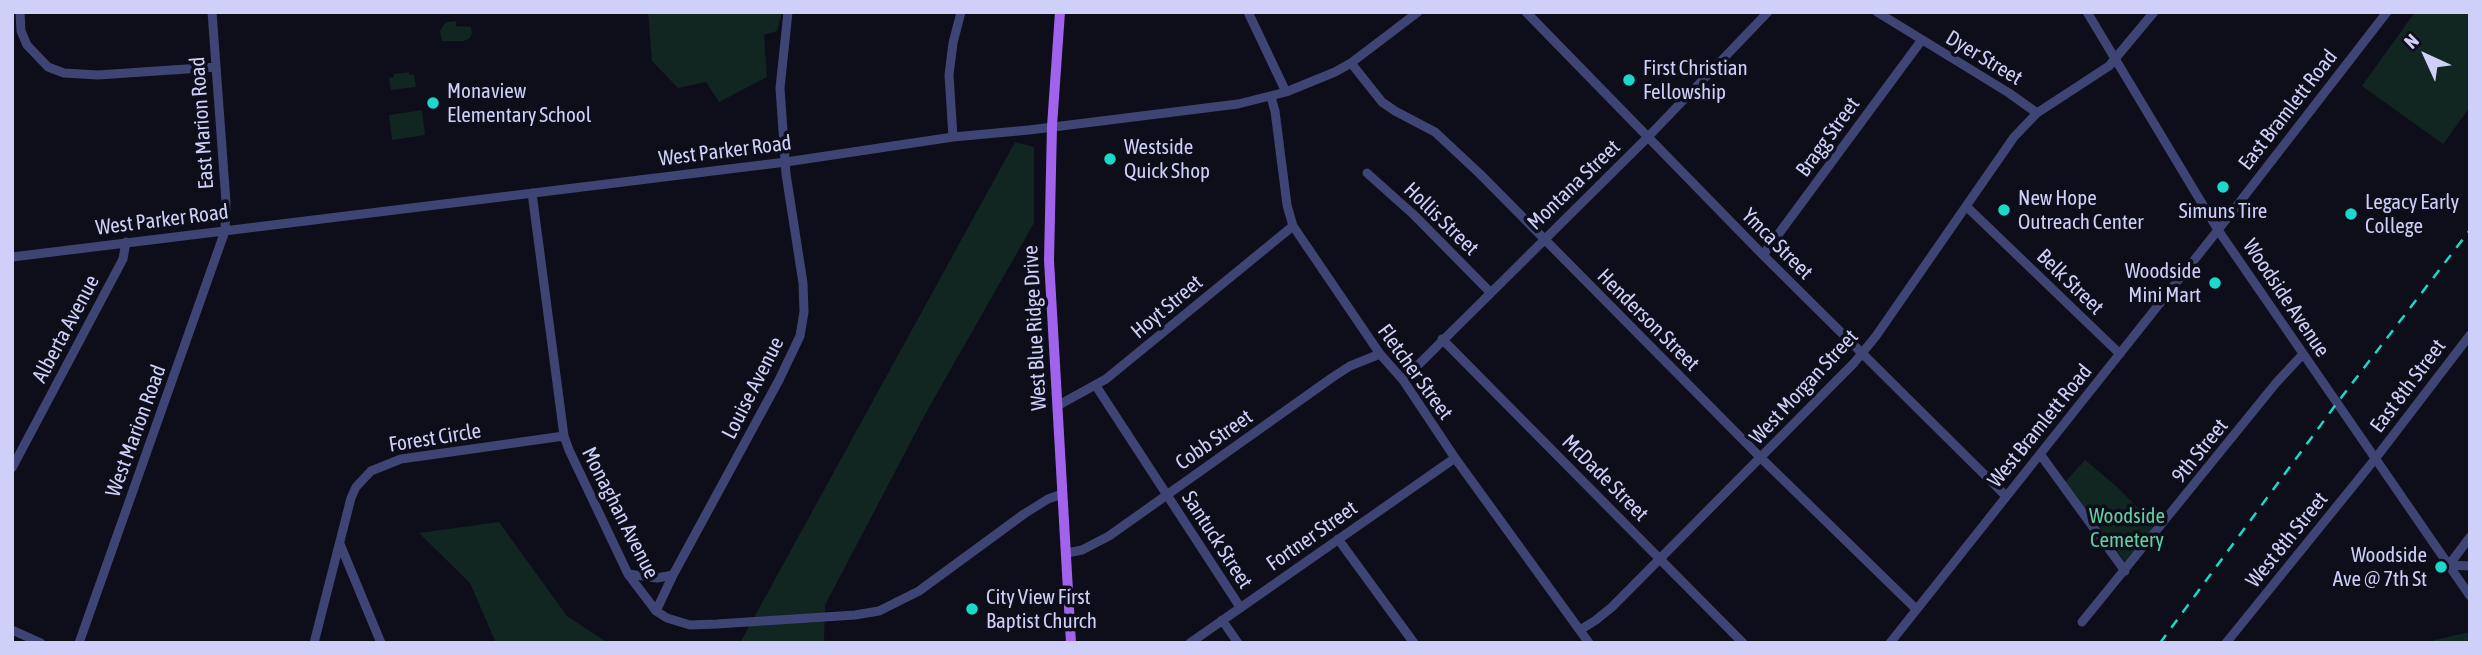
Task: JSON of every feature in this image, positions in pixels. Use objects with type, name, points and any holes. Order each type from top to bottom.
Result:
[{"type":"main road","name":"West Blue Ridge Drive","points":[[1060,12],[1052,126],[1049,260],[1071,643]]},
{"type":"street","points":[[20,12],[21,32],[27,45],[39,60],[56,71],[98,75],[216,67]]},
{"type":"street","name":"East Marion Road","points":[[212,12],[226,202],[225,231]]},
{"type":"street","name":"Louise Avenue","points":[[656,611],[800,336],[804,312],[803,283],[786,162],[780,88],[788,12]]},
{"type":"street","points":[[953,137],[949,75],[961,12]]},
{"type":"street","points":[[1248,12],[1286,92]]},
{"type":"street","name":"West Parker Road","points":[[12,257],[786,162],[953,137],[1238,104],[1286,92],[1351,64],[1418,12]]},
{"type":"street","name":"Ymca Street","points":[[1526,12],[1647,138],[2006,496]]},
{"type":"street","name":"Montana Street","points":[[1402,380],[1647,138],[1768,12]]},
{"type":"street","name":"Dyer Street","points":[[1877,12],[2037,113]]},
{"type":"street","name":"Woodside Avenue","points":[[2087,12],[2218,230],[2470,596]]},
{"type":"street","name":"West Morgan Street","points":[[1580,629],[1612,607],[1862,353],[2014,137],[2037,113],[2099,74],[2154,12]]},
{"type":"street","name":"East Bramlett Road","points":[[2218,230],[2387,12]]},
{"type":"street","name":"Bragg Street","points":[[1763,254],[1921,40]]},
{"type":"street","name":"Henderson Street","points":[[1351,64],[1382,102],[1445,140],[1916,610]]},
{"type":"street","name":"Fletcher Street","points":[[1271,97],[1287,205],[1293,226],[1380,354],[1402,380],[1589,643]]},
{"type":"street","name":"Hollis Street","points":[[1367,173],[1414,215],[1490,292]]},
{"type":"street","name":"Monaghan Avenue","points":[[532,193],[564,436],[628,574],[656,611],[679,623],[690,625],[855,615],[879,611],[919,592],[1017,519],[1048,499],[1062,494]]},
{"type":"street","name":"Belk Street","points":[[1966,206],[2120,354]]},
{"type":"street","name":"Hoyt Street","points":[[1057,406],[1096,386],[1293,226]]},
{"type":"street","name":"West Bramlett Road","points":[[1890,643],[2218,230]]},
{"type":"street","name":"West Marion Road","points":[[79,643],[225,231]]},
{"type":"street","name":"Alberta Avenue","points":[[12,468],[123,259],[126,242]]},
{"type":"street","name":"East 8th Street","points":[[2375,459],[2470,335]]},
{"type":"street","name":"McDade Street","points":[[1442,339],[1743,643]]},
{"type":"street","name":"Cobb Street","points":[[1067,553],[1082,550],[1109,536],[1333,377],[1350,366],[1380,354]]},
{"type":"street","name":"9th Street","points":[[2082,622],[2276,383],[2303,354]]},
{"type":"street","name":"Santuck Street","points":[[1096,386],[1240,607]]},
{"type":"street","name":"Forest Circle","points":[[314,643],[348,511],[356,487],[363,477],[379,466],[401,458],[564,436]]},
{"type":"street","points":[[2040,454],[2125,570]]},
{"type":"street","name":"Fortner Street","points":[[1190,643],[1455,458]]},
{"type":"street","name":"West 8th Street","points":[[2226,643],[2375,459]]},
{"type":"street","points":[[2449,565],[2470,537]]},
{"type":"street","points":[[1338,539],[1414,643]]},
{"type":"street","points":[[340,544],[381,643]]},
{"type":"street","points":[[2449,565],[2470,566]]},
{"type":"street","points":[[628,574],[657,578],[673,575]]},
{"type":"street","name":"Santuck Street","points":[[1222,620],[1238,643]]},
{"type":"street","points":[[12,629],[41,643]]},
{"type":"green space","points":[[648,12],[782,12],[777,31],[764,35],[767,77],[719,102],[706,82],[678,88],[652,61]]},
{"type":"green space","points":[[2415,12],[2470,12],[2470,107],[2443,144],[2362,86]]},
{"type":"green space","points":[[456,21],[456,26],[471,27],[469,39],[442,41],[440,31],[443,26],[447,22]]},
{"type":"green space","points":[[409,72],[409,75],[414,74],[416,87],[391,90],[389,78],[394,77],[394,74]]},
{"type":"green space","points":[[422,110],[425,135],[392,140],[389,115]]},
{"type":"green space","points":[[1015,142],[1034,147],[1034,223],[928,409],[825,605],[824,643],[740,643]]},
{"type":"green space","name":"Woodside Cemetery","points":[[2085,460],[2157,527],[2126,563],[2065,482]]},
{"type":"green space","points":[[499,522],[567,616],[608,643],[496,643],[470,583],[419,533]]},
{"type":"green space","points":[[2470,632],[2470,643],[2427,643],[2435,640]]},
{"type":"railway","points":[[2160,643],[2337,403],[2470,230]]},
{"type":"place","name":"First Christian Fellowship","points":[[1629,80]]},
{"type":"place","name":"Monaview Elementary School","points":[[433,103]]},
{"type":"place","name":"Westside Quick Shop","points":[[1110,159]]},
{"type":"place","name":"Simuns Tire","points":[[2223,187]]},
{"type":"place","name":"New Hope Outreach Center","points":[[2004,210]]},
{"type":"place","name":"Legacy Early College","points":[[2351,214]]},
{"type":"place","name":"Woodside Mini Mart","points":[[2215,283]]},
{"type":"place","name":"Woodside Ave @ 7th St","points":[[2441,567]]},
{"type":"place","name":"City View First Baptist Church","points":[[972,609]]}]
